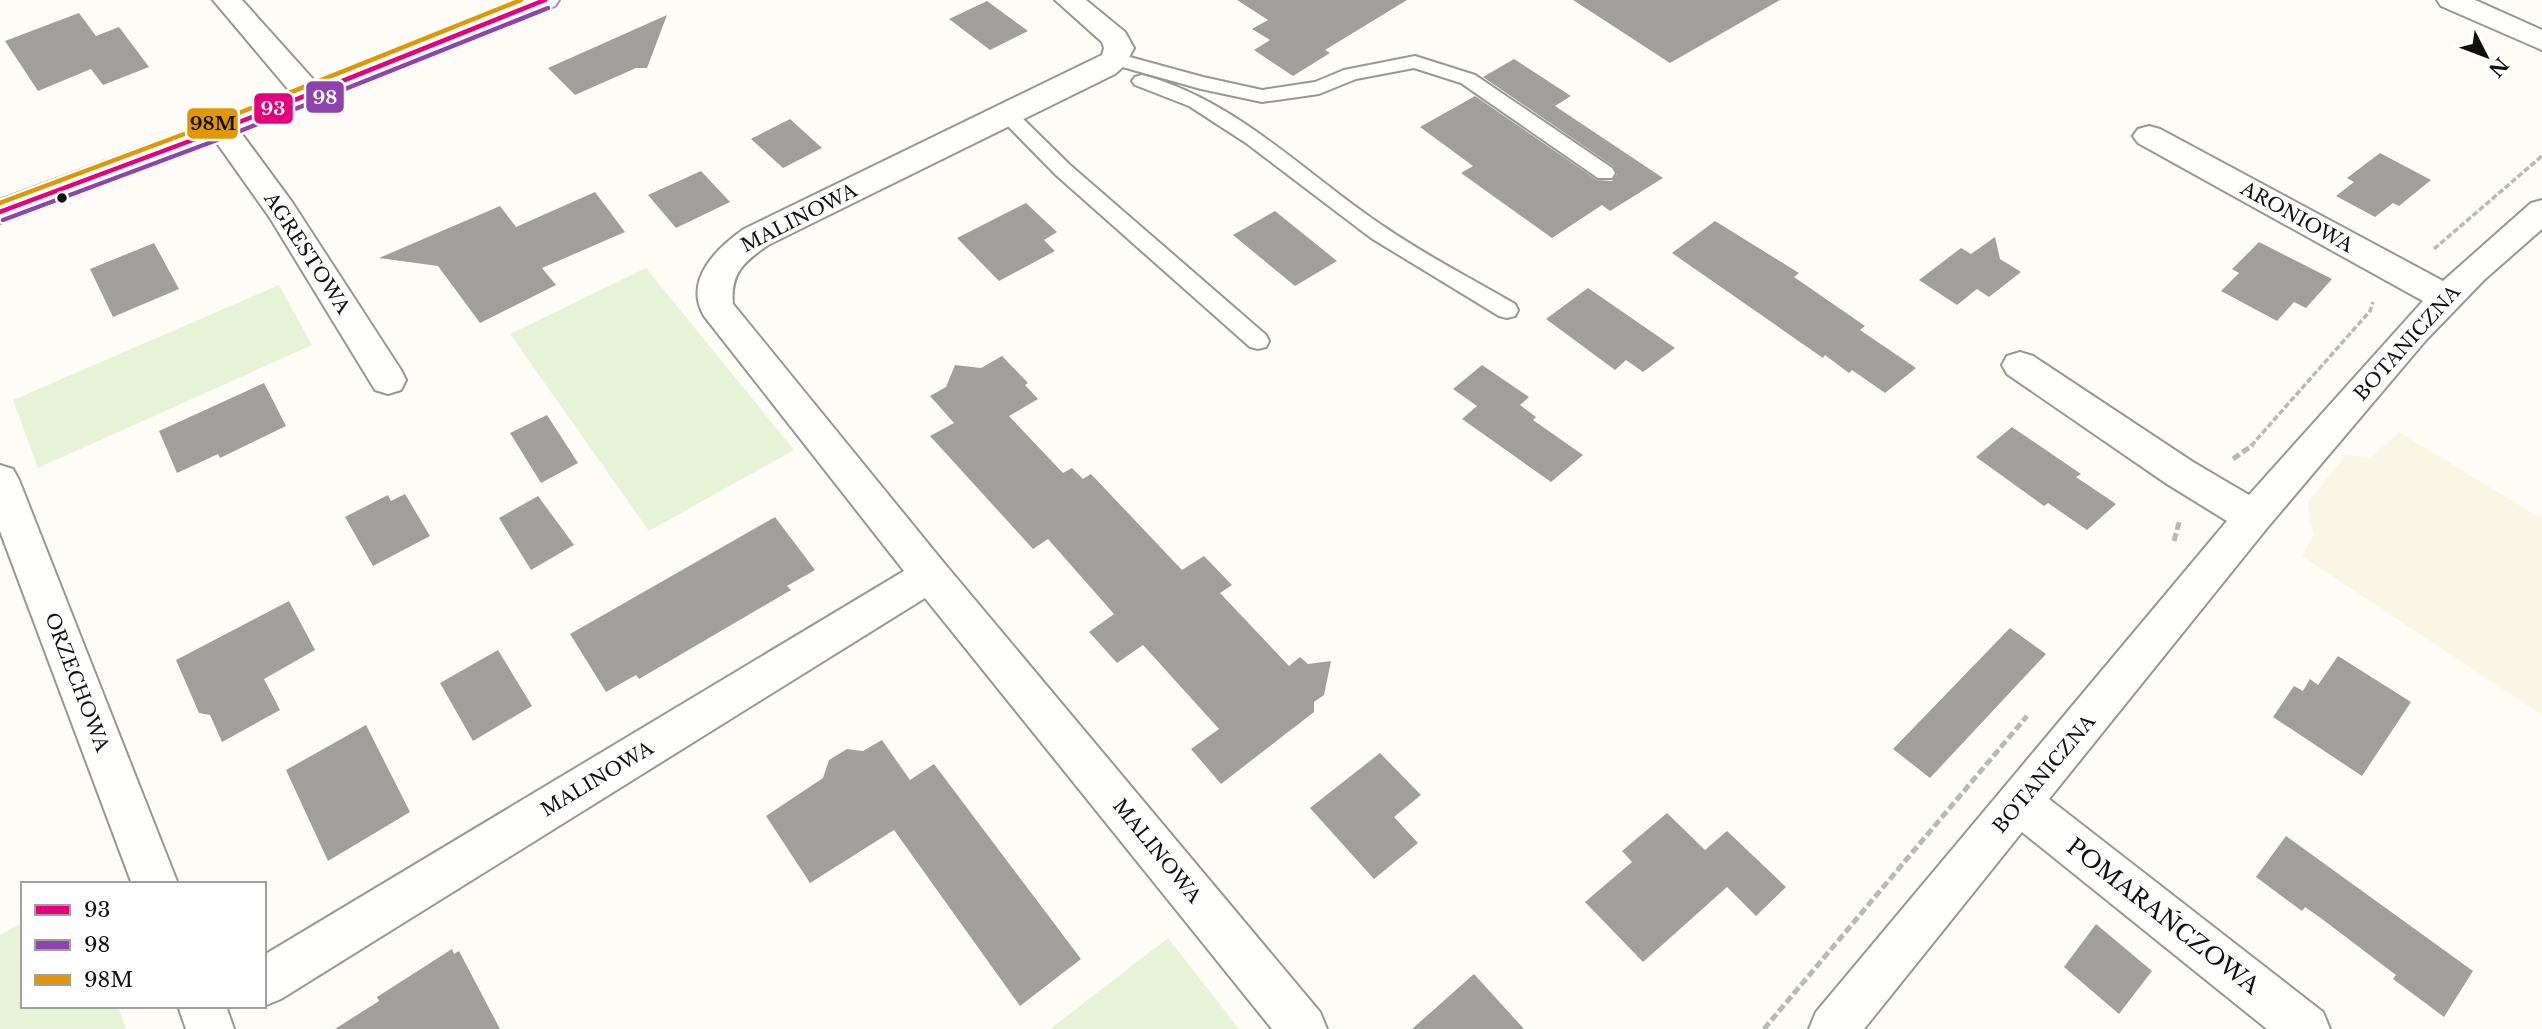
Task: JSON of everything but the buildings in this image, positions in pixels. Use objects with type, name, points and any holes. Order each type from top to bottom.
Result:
[{"type":"street","points":[[227,0],[309,94]]},
{"type":"street","points":[[0,212],[222,129],[545,0]]},
{"type":"street","points":[[1069,0],[1115,38],[1119,48],[1110,63]]},
{"type":"street","points":[[2451,0],[2542,41]]},
{"type":"street","name":"MALINOWA","points":[[1110,63],[756,237],[733,253],[720,269],[713,287],[716,307],[724,321],[930,575],[1303,1029]]},
{"type":"street","name":"AGRESTOWA","points":[[222,129],[281,210],[388,380]]},
{"type":"street","name":"ARONIOWA","points":[[2149,136],[2446,298]]},
{"type":"street","name":"BOTANICZNA","points":[[1833,1029],[2253,517],[2414,331],[2446,298],[2542,211]]},
{"type":"street","points":[[2020,365],[2179,473],[2253,517]]},
{"type":"street","name":"ORZECHOWA","points":[[0,480],[154,882]]},
{"type":"street","name":"MALINOWA","points":[[266,981],[930,575]]},
{"type":"street","name":"POMARAŃCZOWA","points":[[2020,803],[2306,1029]]},
{"type":"lane","points":[[1110,63],[1262,96],[1319,88],[1351,74],[1415,62],[1468,79],[1605,173]]},
{"type":"lane","points":[[1110,63],[1196,102],[1253,138],[1378,233],[1507,310]]},
{"type":"lane","points":[[1008,115],[1063,170],[1258,341]]},
{"type":"path","points":[[2438,248],[2542,156]]},
{"type":"path","points":[[2229,461],[2250,449],[2370,311]]},
{"type":"path","points":[[2168,549],[2177,538],[2180,525]]},
{"type":"path","points":[[1764,1029],[2033,709]]},
{"type":"shaded area","points":[[2399,432],[2542,519],[2542,715],[2302,556],[2314,534],[2308,502],[2346,455],[2371,458]]},
{"type":"green space","points":[[646,268],[794,450],[649,531],[510,334]]},
{"type":"green space","points":[[279,285],[312,345],[38,468],[13,400]]},
{"type":"green space","points":[[21,923],[21,1008],[119,1008],[126,1029],[0,1029],[0,935]]},
{"type":"green space","points":[[1168,938],[1239,1029],[1050,1029]]},
{"type":"transit line","name":"98M","points":[[0,203],[219,121],[521,0]]},
{"type":"transit line","name":"93","points":[[0,212],[222,129],[545,0]]},
{"type":"transit line","name":"98","points":[[3,220],[225,137],[548,8]]}]
